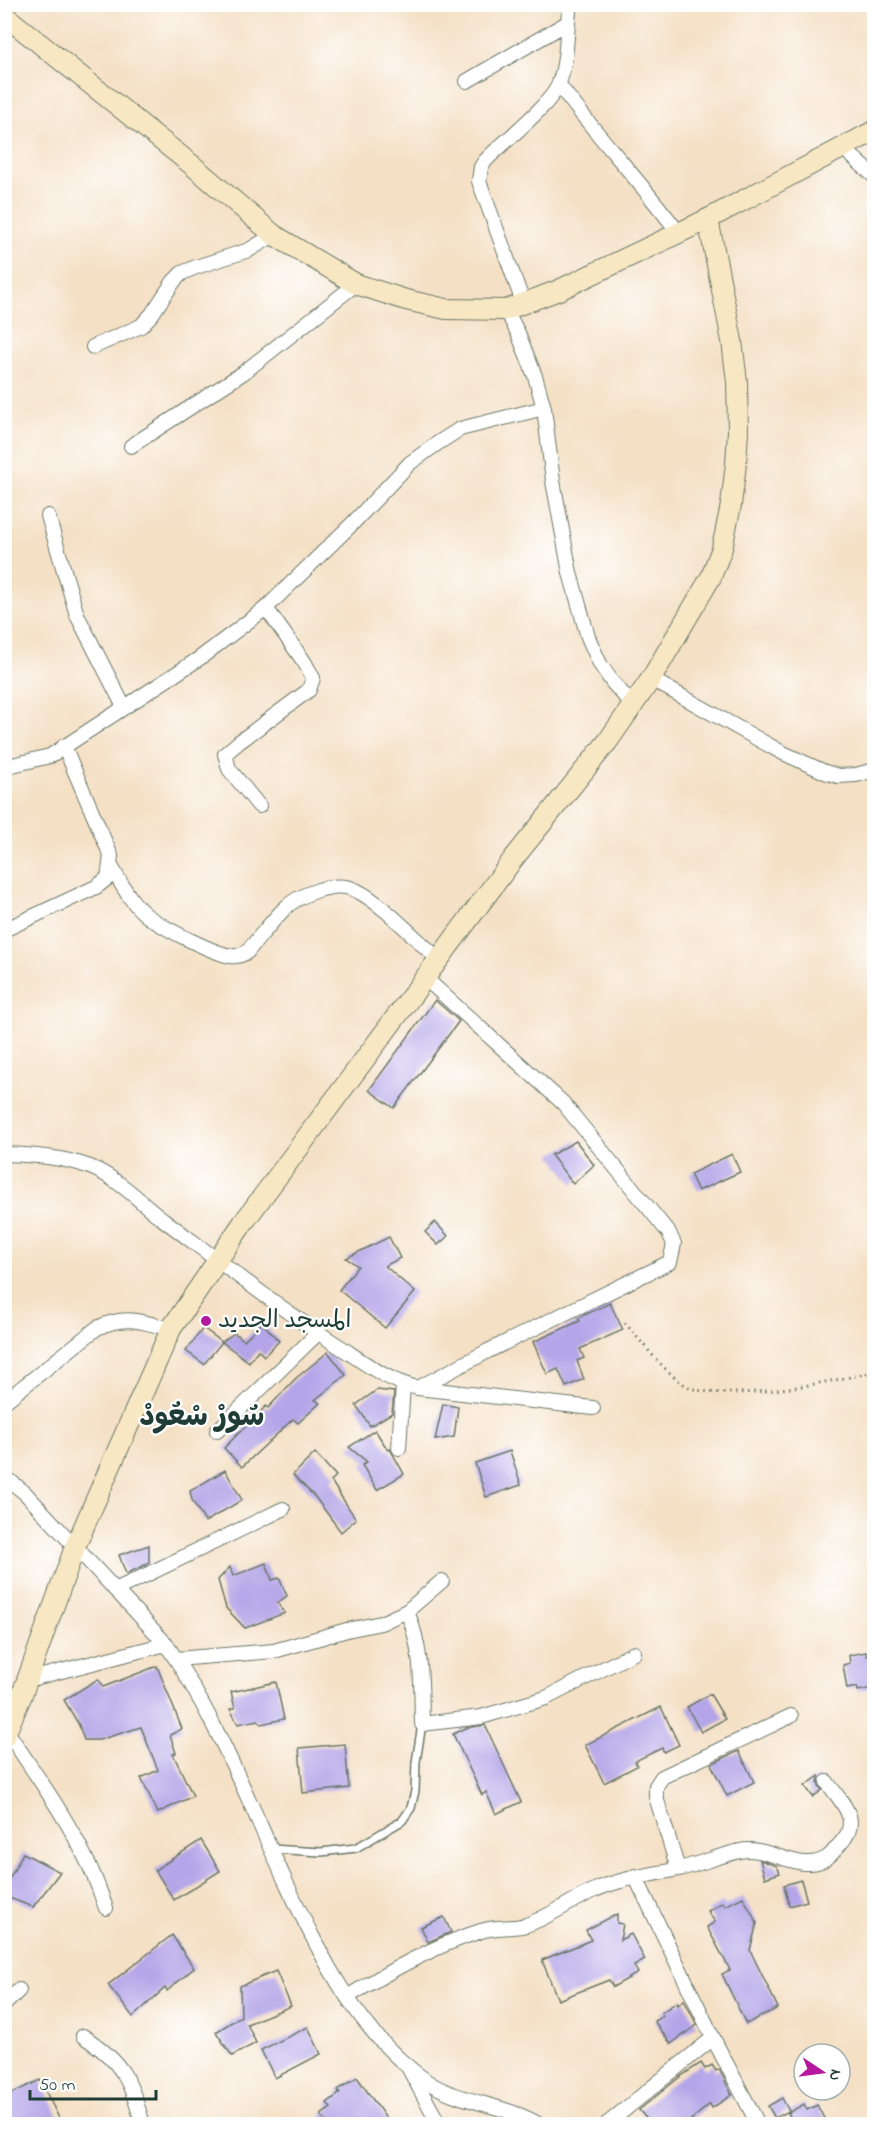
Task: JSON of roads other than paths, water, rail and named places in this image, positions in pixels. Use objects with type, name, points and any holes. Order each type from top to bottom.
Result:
[{"type":"street","points":[[570,4],[564,63],[559,85],[546,102],[485,161],[479,174],[479,181],[544,408],[553,481],[570,573],[588,637],[600,664],[633,705]]},
{"type":"street","points":[[4,15],[192,165],[274,235],[356,284],[446,309],[515,307],[559,290],[708,219],[874,131]]},
{"type":"street","points":[[467,81],[567,23]]},
{"type":"street","points":[[559,85],[592,129],[653,198],[678,232]]},
{"type":"street","points":[[843,148],[874,176]]},
{"type":"street","points":[[106,1908],[88,1862],[72,1831],[50,1794],[6,1734],[18,1692],[75,1547],[171,1329],[217,1260],[514,858],[608,741],[651,679],[711,578],[722,548],[731,506],[736,464],[737,382],[732,341],[708,219]]},
{"type":"street","points":[[93,347],[141,326],[182,273],[249,250],[274,235]]},
{"type":"street","points":[[131,446],[243,373],[356,284]]},
{"type":"street","points":[[4,767],[50,756],[200,658],[266,608],[352,524],[410,463],[460,429],[544,408]]},
{"type":"street","points":[[48,516],[77,615],[124,707]]},
{"type":"street","points":[[259,806],[229,769],[225,754],[309,690],[313,678],[266,608]]},
{"type":"street","points":[[651,679],[781,753],[825,772],[838,776],[856,775],[874,770]]},
{"type":"street","points":[[4,930],[96,887],[108,878],[111,856],[64,747]]},
{"type":"street","points":[[111,866],[134,902],[146,915],[187,937],[232,956],[240,956],[247,952],[285,908],[300,898],[316,890],[343,887],[352,888],[374,903],[439,960]]},
{"type":"street","points":[[418,1388],[670,1262],[674,1244],[669,1233],[563,1103],[425,978]]},
{"type":"street","points":[[4,1154],[76,1162],[108,1176],[217,1260],[318,1333],[403,1385],[593,1408]]},
{"type":"street","points":[[4,1402],[97,1328],[112,1321],[128,1319],[171,1329]]},
{"type":"street","points":[[217,1431],[318,1333]]},
{"type":"street","points":[[399,1448],[403,1385]]},
{"type":"street","points":[[4,1476],[25,1493],[116,1590],[166,1644],[185,1671],[223,1745],[313,1940],[347,1997],[370,2028],[407,2065],[430,2083],[458,2096],[523,2115],[538,2124]]},
{"type":"street","points":[[116,1590],[284,1509]]},
{"type":"street","points":[[176,1659],[274,1651],[381,1623],[407,1611],[442,1581]]},
{"type":"street","points":[[407,1611],[420,1653],[422,1724],[481,1717],[546,1698],[634,1653]]},
{"type":"street","points":[[18,1692],[166,1644]]},
{"type":"street","points":[[678,1869],[656,1797],[656,1786],[662,1777],[791,1716]]},
{"type":"street","points":[[347,1997],[418,1956],[446,1944],[484,1930],[513,1928],[528,1924],[594,1890],[635,1876],[678,1869],[747,1849],[802,1862],[816,1862],[827,1858],[848,1835],[851,1825],[848,1812],[827,1782]]},
{"type":"street","points":[[635,1876],[713,2038],[758,2124]]},
{"type":"street","points":[[4,2006],[19,1990]]},
{"type":"street","points":[[83,2036],[106,2051],[122,2068],[143,2124]]},
{"type":"street","points":[[607,2124],[713,2038]]},
{"type":"street","points":[[407,2065],[439,2124]]},
{"type":"lane","points":[[271,1849],[321,1852],[356,1848],[402,1821],[411,1808],[415,1791],[416,1762],[422,1724]]},
{"type":"place","name":"المسجد الجديد","points":[[206,1321]]},
{"type":"district","name":"سُورْ سْعُودْ","points":[[202,1418]]}]
